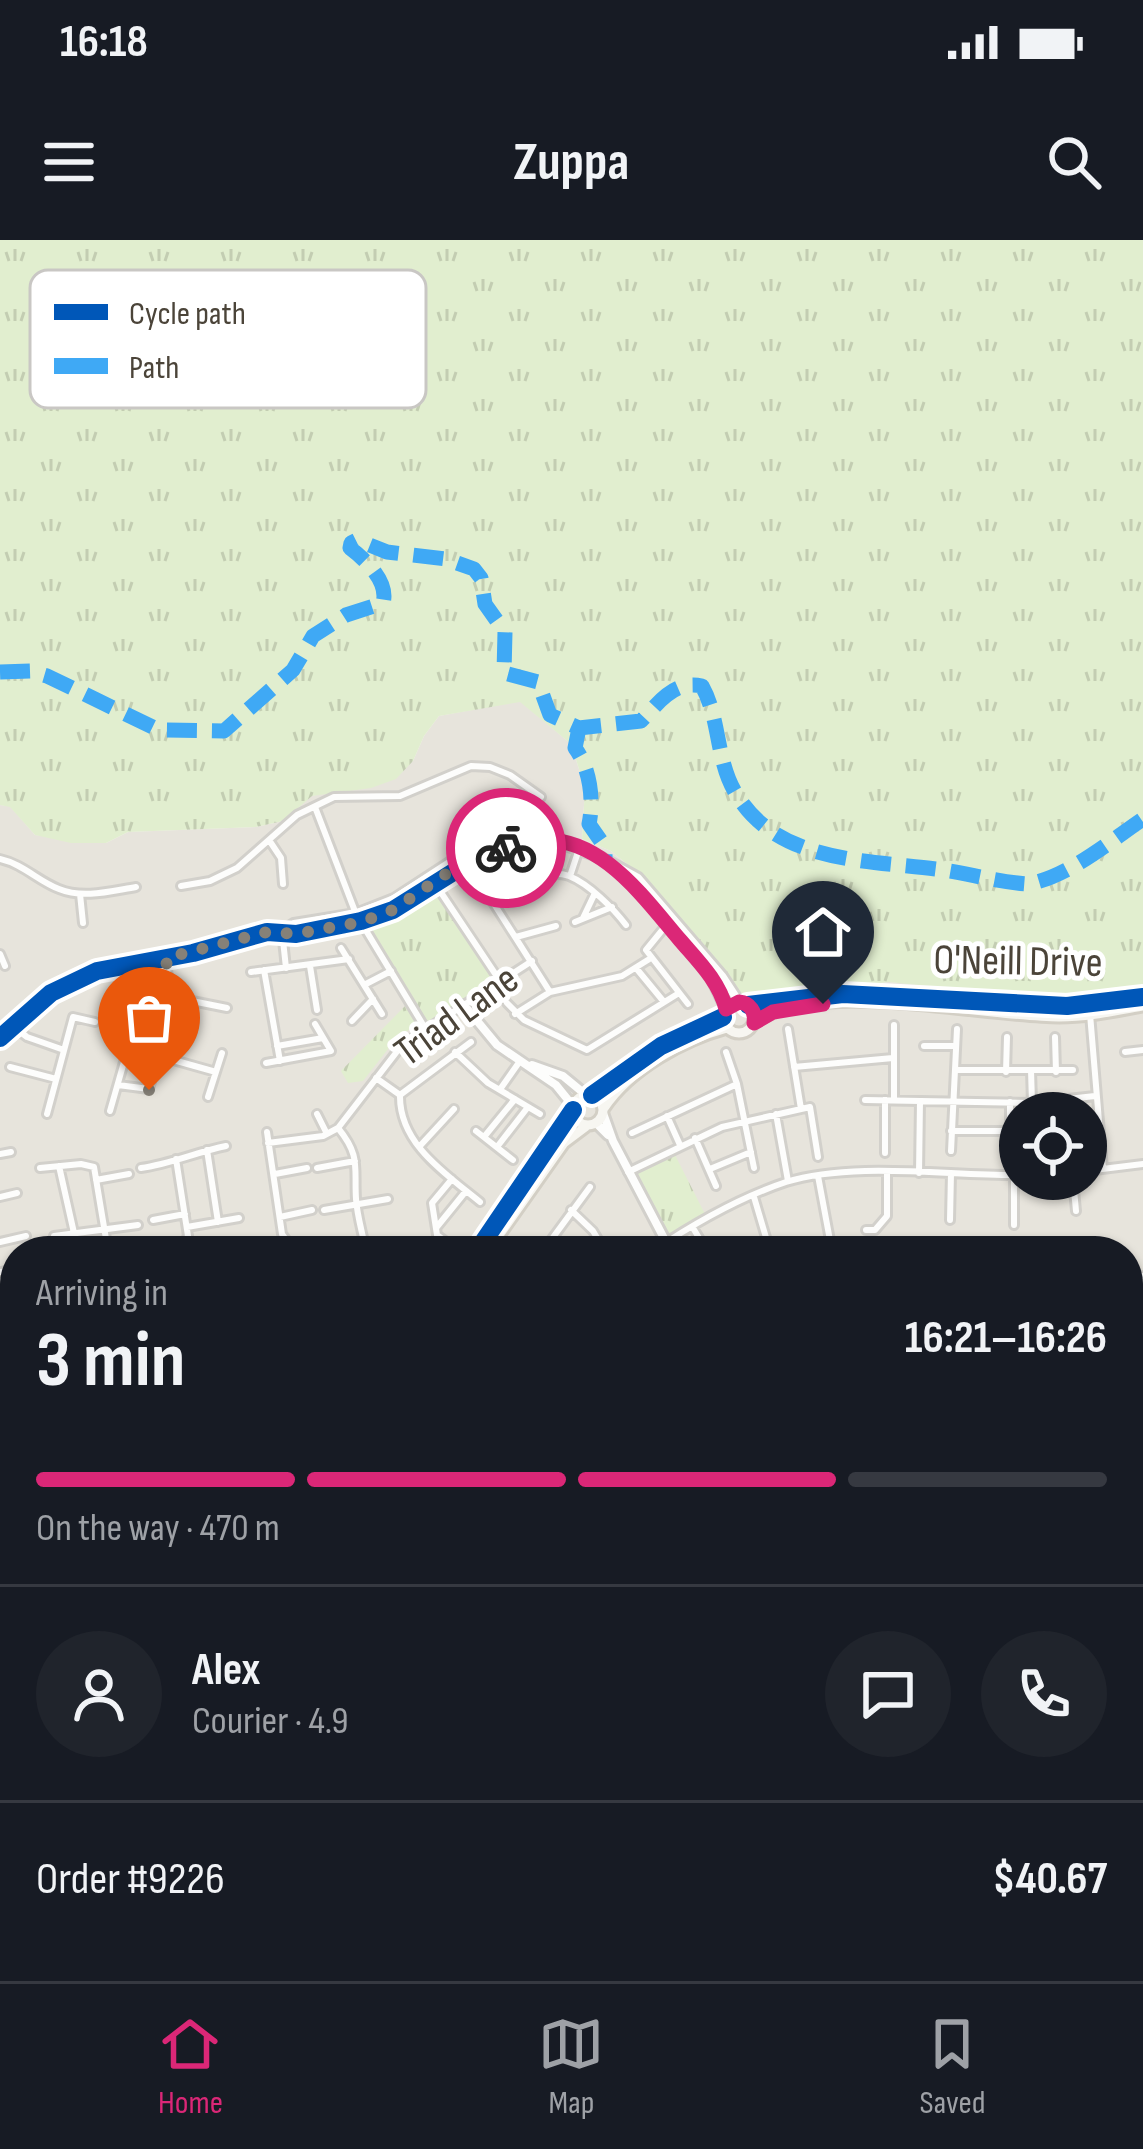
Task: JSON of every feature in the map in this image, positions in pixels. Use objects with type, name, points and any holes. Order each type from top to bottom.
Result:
[{"type":"main road","name":"O'Neill Drive","points":[[499,1236],[564,1143],[598,1117],[626,1082],[743,1003],[860,993],[1090,1010]]},
{"type":"main road","name":"O'Neill Drive","points":[[726,1018],[742,1033],[784,1010],[841,1003],[1060,1017],[1143,1002]]},
{"type":"main road","points":[[743,1003],[754,1013],[754,1023]]},
{"type":"main road","name":"O'Neill Drive","points":[[487,1236],[573,1108],[661,1046],[726,1018]]},
{"type":"main road","points":[[573,1108],[578,1122],[598,1117],[589,1095]]},
{"type":"street","points":[[182,886],[237,868],[314,805],[334,797],[400,796],[471,766],[510,775],[542,797]]},
{"type":"street","points":[[314,805],[358,918],[425,1028]]},
{"type":"street","points":[[0,1038],[73,980],[267,932],[296,934],[393,910],[489,842],[518,837],[579,849],[623,872],[743,1003]]},
{"type":"street","points":[[268,840],[280,858],[284,884]]},
{"type":"street","points":[[570,876],[579,849]]},
{"type":"street","points":[[0,859],[18,863],[60,890],[80,894],[136,887]]},
{"type":"street","points":[[475,874],[550,992]]},
{"type":"street","points":[[485,888],[526,877],[570,876],[626,925]]},
{"type":"street","points":[[432,879],[500,982]]},
{"type":"street","points":[[80,894],[82,922]]},
{"type":"street","points":[[595,894],[579,920],[612,908]]},
{"type":"street","points":[[669,922],[646,945],[688,1004]]},
{"type":"street","points":[[669,922],[711,976],[726,1018]]},
{"type":"street","points":[[517,937],[556,926]]},
{"type":"street","points":[[282,932],[286,968]]},
{"type":"street","points":[[341,948],[382,1013]]},
{"type":"street","points":[[0,954],[5,966]]},
{"type":"street","points":[[118,1084],[149,1090],[170,1014],[166,958]]},
{"type":"street","points":[[515,1014],[550,992],[586,987],[651,958]]},
{"type":"street","points":[[251,972],[349,959]]},
{"type":"street","name":"Triad Lane","points":[[268,1143],[338,1128],[403,1045],[532,961]]},
{"type":"street","points":[[310,965],[317,1010]]},
{"type":"street","points":[[636,968],[664,1002]]},
{"type":"street","points":[[264,970],[280,1061]]},
{"type":"street","points":[[364,985],[391,970]]},
{"type":"street","points":[[507,1003],[515,1014],[541,1030],[587,1050],[679,993]]},
{"type":"street","points":[[171,997],[226,1008]]},
{"type":"street","points":[[352,1021],[373,1000]]},
{"type":"street","points":[[127,1001],[170,1014]]},
{"type":"street","points":[[464,1005],[497,1045],[556,1085],[573,1108]]},
{"type":"street","points":[[110,1111],[140,1006]]},
{"type":"street","points":[[1090,1010],[1095,1092]]},
{"type":"street","points":[[47,1114],[74,1017],[95,1022]]},
{"type":"street","points":[[266,1063],[331,1051],[315,1024]]},
{"type":"street","points":[[885,1153],[894,1025]]},
{"type":"street","points":[[14,1027],[27,1037],[64,1050]]},
{"type":"street","points":[[788,1029],[818,1157]]},
{"type":"street","points":[[950,1150],[957,1029]]},
{"type":"street","points":[[1006,1072],[1007,1037]]},
{"type":"street","points":[[1055,1037],[1056,1072]]},
{"type":"street","points":[[277,1046],[323,1038]]},
{"type":"street","points":[[400,1095],[471,1042]]},
{"type":"street","points":[[924,1046],[956,1046]]},
{"type":"street","points":[[1125,1052],[1143,1050]]},
{"type":"street","points":[[455,1052],[488,1083],[540,1114]]},
{"type":"street","points":[[726,1052],[754,1168]]},
{"type":"street","points":[[208,1096],[221,1053]]},
{"type":"street","points":[[159,1056],[215,1072]]},
{"type":"street","points":[[794,1067],[893,1058]]},
{"type":"street","points":[[501,1088],[522,1062]]},
{"type":"street","points":[[522,1062],[563,1076],[589,1095]]},
{"type":"street","points":[[10,1067],[56,1079]]},
{"type":"street","points":[[955,1070],[1073,1070]]},
{"type":"street","points":[[1031,1070],[1032,1092]]},
{"type":"street","points":[[376,1078],[400,1095]]},
{"type":"street","points":[[632,1133],[737,1084]]},
{"type":"street","points":[[400,1095],[400,1110],[426,1159],[480,1202]]},
{"type":"street","points":[[513,1160],[480,1134],[515,1099]]},
{"type":"street","points":[[865,1100],[999,1102]]},
{"type":"street","points":[[919,1173],[920,1101]]},
{"type":"street","points":[[497,1147],[528,1107]]},
{"type":"street","points":[[628,1172],[695,1138],[805,1108]]},
{"type":"street","points":[[419,1148],[454,1109]]},
{"type":"street","points":[[317,1114],[327,1134]]},
{"type":"street","points":[[776,1114],[788,1182]]},
{"type":"street","points":[[667,1115],[680,1145]]},
{"type":"street","points":[[598,1117],[663,1236]]},
{"type":"street","points":[[338,1128],[353,1146],[357,1204],[366,1236]]},
{"type":"street","points":[[951,1131],[999,1131]]},
{"type":"street","points":[[267,1132],[283,1236]]},
{"type":"street","points":[[695,1138],[716,1186]]},
{"type":"street","points":[[141,1168],[226,1146]]},
{"type":"street","points":[[207,1150],[218,1222]]},
{"type":"street","points":[[0,1154],[11,1152]]},
{"type":"street","points":[[709,1169],[751,1152]]},
{"type":"street","points":[[176,1159],[186,1236]]},
{"type":"street","points":[[317,1168],[356,1161]]},
{"type":"street","points":[[1107,1168],[1143,1164]]},
{"type":"street","points":[[58,1166],[74,1234]]},
{"type":"street","points":[[40,1168],[94,1167],[105,1236]]},
{"type":"street","points":[[273,1174],[307,1168]]},
{"type":"street","points":[[866,1230],[875,1230],[887,1216],[887,1173]]},
{"type":"street","points":[[950,1220],[951,1173]]},
{"type":"street","points":[[96,1180],[129,1174]]},
{"type":"street","points":[[677,1236],[753,1196],[818,1176],[999,1174]]},
{"type":"street","points":[[818,1176],[829,1236]]},
{"type":"street","points":[[438,1236],[432,1203],[452,1179]]},
{"type":"street","points":[[553,1236],[590,1187]]},
{"type":"street","points":[[436,1228],[466,1191]]},
{"type":"street","points":[[0,1197],[17,1193]]},
{"type":"street","points":[[753,1196],[765,1236]]},
{"type":"street","points":[[324,1210],[388,1199]]},
{"type":"street","points":[[1014,1225],[1016,1200]]},
{"type":"street","points":[[1075,1200],[1076,1210]]},
{"type":"street","points":[[280,1217],[312,1210]]},
{"type":"street","points":[[571,1210],[596,1236]]},
{"type":"street","points":[[153,1220],[184,1214]]},
{"type":"street","points":[[188,1232],[239,1218]]},
{"type":"street","points":[[54,1236],[138,1225]]},
{"type":"street","points":[[693,1227],[698,1236]]},
{"type":"shaded area","points":[[520,701],[571,744],[585,788],[582,839],[611,851],[644,878],[700,940],[735,998],[889,982],[1089,997],[1143,988],[1143,1236],[0,1236],[0,805],[10,806],[35,835],[106,843],[128,832],[256,827],[283,821],[311,796],[413,761],[439,716]]},
{"type":"green space","points":[[0,240],[1143,240],[1143,988],[1089,997],[1039,998],[889,982],[735,999],[700,940],[644,878],[611,851],[582,839],[585,788],[571,744],[520,702],[439,716],[413,761],[396,779],[371,788],[312,796],[283,821],[256,827],[128,832],[106,843],[71,843],[35,835],[10,807],[0,805]]},
{"type":"green space","points":[[434,884],[493,981],[427,1022],[368,925]]},
{"type":"green space","points":[[407,1004],[418,1022],[392,1044],[363,1081],[348,1083],[341,1071]]},
{"type":"green space","points":[[674,1153],[706,1216],[666,1236],[634,1173]]},
{"type":"marked path","points":[[0,672],[47,676],[159,730],[224,731],[293,670],[313,636],[346,615],[383,603],[379,580],[350,548],[357,540],[387,552],[446,559],[474,569],[481,578],[485,604],[505,632],[504,673],[538,682],[550,715],[579,728],[641,721],[674,690],[702,686],[735,792],[752,815],[798,845],[852,859],[1028,884],[1073,866],[1143,819]]},
{"type":"marked path","points":[[579,728],[575,748],[589,785],[589,824],[605,847],[605,860]]},
{"type":"cycle path","points":[[0,1038],[51,993],[97,971],[193,953],[267,932],[296,934],[361,921],[393,910],[479,856],[536,840]]},
{"type":"cycle path","points":[[748,1005],[843,994],[1067,1006],[1143,997]]},
{"type":"cycle path","points":[[592,1095],[661,1046],[723,1017]]},
{"type":"cycle path","points":[[487,1236],[573,1110]]},
{"type":"way so far","points":[[149,1090],[171,1010],[166,958],[267,932],[296,934],[361,922],[393,910],[456,867],[506,848]]},
{"type":"route","points":[[506,848],[536,840],[562,844],[600,857],[623,872],[711,976],[726,1009],[739,1002],[748,1005],[754,1023],[773,1012],[823,1004]]}]
